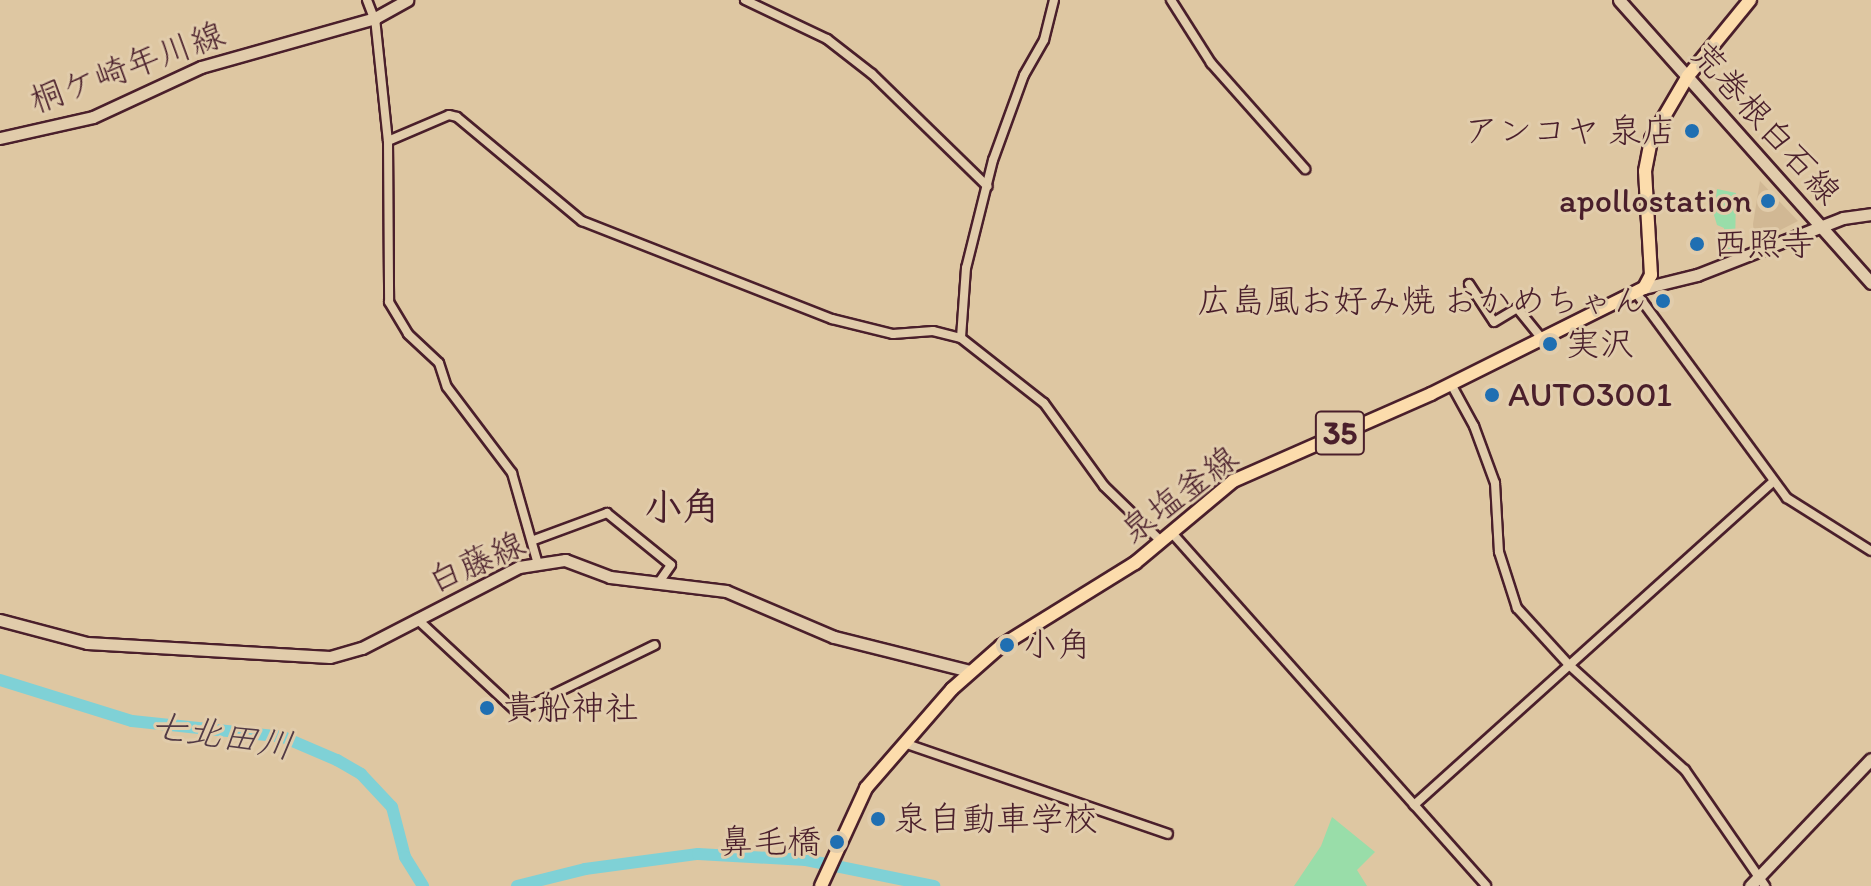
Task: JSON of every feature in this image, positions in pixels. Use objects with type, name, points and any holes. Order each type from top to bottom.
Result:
[{"type":"main road","points":[[1640,291],[1651,275],[1647,156],[1657,125],[1688,76],[1750,0]]},
{"type":"main road","name":"泉塩釜線","points":[[821,886],[866,788],[969,671],[1167,538],[1233,481],[1451,384],[1640,291]]},
{"type":"street","points":[[367,0],[374,18],[388,141],[389,302],[408,334],[439,363],[447,387],[512,473],[534,540],[537,561]]},
{"type":"street","name":"桐ケ崎年川線","points":[[0,138],[93,117],[201,67],[374,18],[407,0]]},
{"type":"street","points":[[745,0],[838,48],[987,186]]},
{"type":"street","points":[[961,338],[966,268],[987,186],[1007,116],[1044,40],[1054,0]]},
{"type":"street","points":[[1171,0],[1211,63],[1305,169]]},
{"type":"street","name":"荒巻根白石線","points":[[1619,0],[1871,283]]},
{"type":"street","points":[[388,141],[449,115],[457,117],[582,221],[832,319],[893,334],[933,331],[961,338],[1044,403],[1104,486],[1167,538],[1486,886]]},
{"type":"street","points":[[1871,214],[1821,227],[1697,275],[1640,291],[1793,504],[1871,551]]},
{"type":"street","points":[[1469,284],[1494,322],[1517,308],[1543,340]]},
{"type":"street","points":[[1451,384],[1495,483],[1499,552],[1517,608],[1569,665],[1685,770],[1757,883],[1871,759]]},
{"type":"street","points":[[1414,805],[1774,481]]},
{"type":"street","points":[[534,540],[607,513],[671,565],[659,582]]},
{"type":"street","name":"白藤線","points":[[0,620],[87,643],[330,657],[362,648],[537,561],[581,562],[610,577],[726,591],[834,637],[969,671]]},
{"type":"street","points":[[417,619],[517,712],[655,645]]},
{"type":"street","points":[[903,743],[1168,834]]},
{"type":"shaded area","name":"apollostation","points":[[1760,181],[1798,221],[1755,243],[1753,224]]},
{"type":"green space","points":[[1717,189],[1736,193],[1735,249],[1723,250],[1724,228],[1717,225],[1714,215]]},
{"type":"green space","points":[[1332,817],[1375,852],[1357,870],[1367,886],[1294,886],[1321,846]]},
{"type":"waterway","name":"七北田川","points":[[0,680],[132,721],[283,737],[337,760],[361,774],[392,807],[405,857],[423,886]]},
{"type":"waterway","name":"七北田川","points":[[517,886],[585,869],[698,854],[806,860],[934,886]]},
{"type":"place","name":"アンコヤ 泉店","points":[[1692,131]]},
{"type":"place","name":"apollostation","points":[[1768,201]]},
{"type":"place","name":"西照寺","points":[[1697,244]]},
{"type":"place","name":"広島風お好み焼 おかめちゃん","points":[[1663,301]]},
{"type":"place","name":"実沢","points":[[1550,344]]},
{"type":"place","name":"AUTO3001","points":[[1492,395]]},
{"type":"place","name":"小角","points":[[1007,645]]},
{"type":"place","name":"貴船神社","points":[[487,708]]},
{"type":"place","name":"泉自動車学校","points":[[878,819]]},
{"type":"place","name":"鼻毛橋","points":[[837,842]]},
{"type":"district","name":"小角","points":[[682,508]]}]
